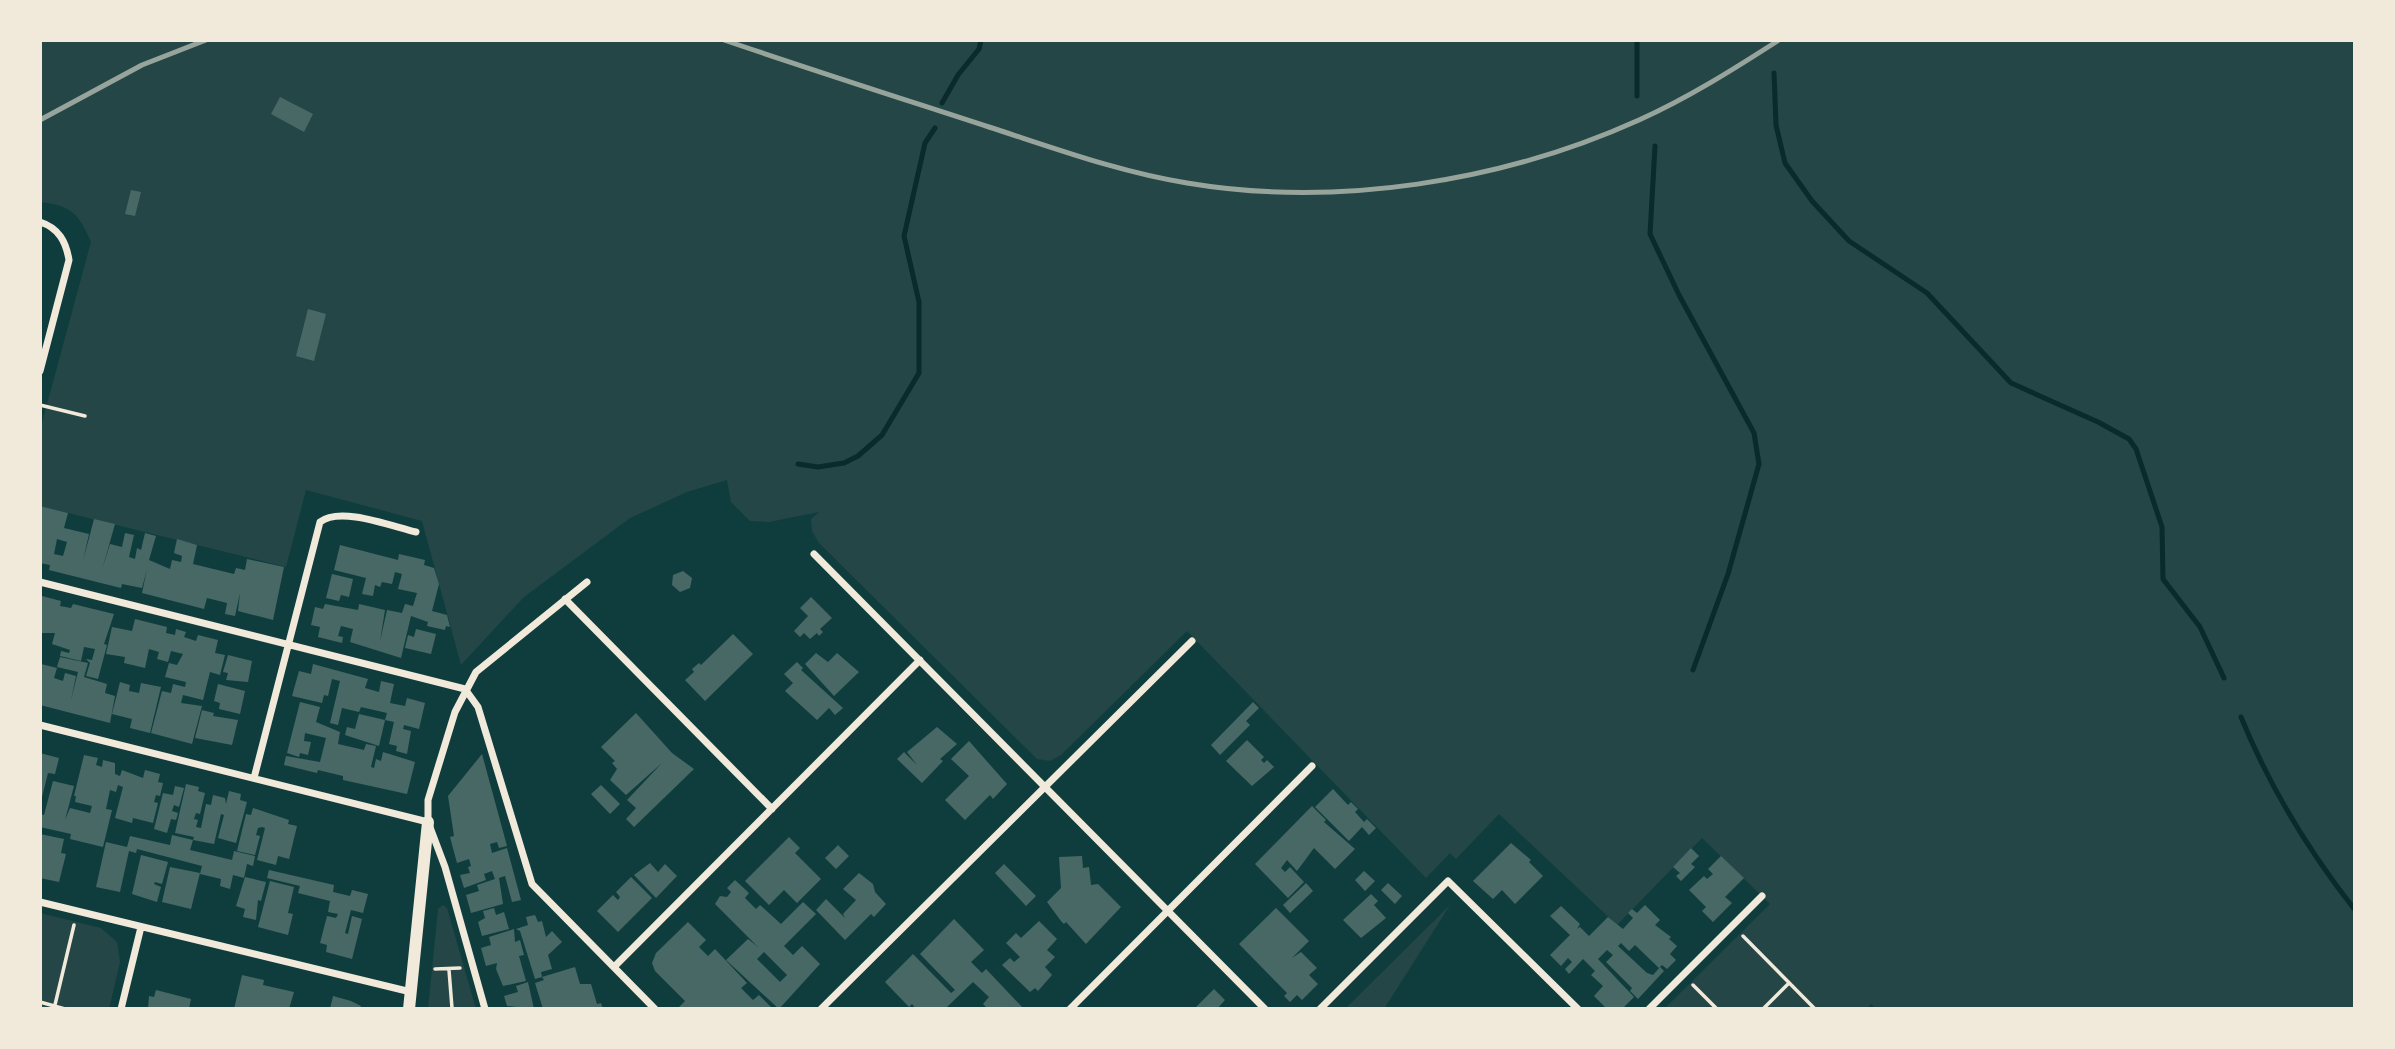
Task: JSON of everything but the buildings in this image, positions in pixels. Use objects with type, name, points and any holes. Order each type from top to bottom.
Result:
[{"type":"street","points":[[40,222],[60,234],[67,246],[69,260],[40,370]]},
{"type":"street","points":[[254,778],[320,522],[327,517],[341,514],[416,532]]},
{"type":"street","points":[[814,554],[1265,1009]]},
{"type":"street","points":[[40,582],[465,689],[478,707],[532,884],[655,1009]]},
{"type":"street","points":[[409,1009],[428,800],[465,689],[476,672],[587,582]]},
{"type":"street","points":[[565,599],[772,809]]},
{"type":"street","points":[[821,1009],[1192,641]]},
{"type":"street","points":[[614,967],[920,660]]},
{"type":"street","points":[[40,724],[428,822]]},
{"type":"street","points":[[1070,1009],[1312,766]]},
{"type":"street","points":[[428,822],[445,867],[485,1009]]},
{"type":"street","points":[[1320,1009],[1448,881],[1578,1009]]},
{"type":"street","points":[[1649,1009],[1762,896]]},
{"type":"street","points":[[40,902],[411,992]]},
{"type":"street","points":[[121,1009],[141,927]]},
{"type":"path","points":[[40,405],[85,416]]},
{"type":"path","points":[[55,1007],[74,925]]},
{"type":"path","points":[[1743,936],[1815,1009]]},
{"type":"path","points":[[435,969],[461,968]]},
{"type":"path","points":[[449,970],[452,1008]]},
{"type":"path","points":[[1763,1009],[1789,983]]},
{"type":"path","points":[[1693,985],[1717,1009]]},
{"type":"path","points":[[40,1003],[65,1009]]},
{"type":"shaded area","points":[[40,40],[2355,40],[2355,1009],[1876,1009],[1871,1004],[1867,1009],[1664,1009],[1770,904],[1702,838],[1617,925],[1499,814],[1456,859],[1450,853],[1426,878],[1187,631],[1061,755],[1050,761],[1037,759],[819,543],[812,531],[811,519],[819,512],[769,522],[750,521],[731,502],[727,480],[687,492],[630,518],[524,597],[461,665],[422,521],[306,490],[286,567],[40,506],[40,430],[91,242],[73,213],[59,206],[40,202]]},
{"type":"shaded area","points":[[443,905],[447,908],[476,1009],[428,1009],[438,909]]},
{"type":"shaded area","points":[[1450,905],[1384,1009],[1345,1009]]},
{"type":"shaded area","points":[[40,913],[101,928],[117,942],[120,962],[109,1009],[40,1009]]},
{"type":"waterway","points":[[942,103],[958,75],[979,49],[981,40]]},
{"type":"waterway","points":[[1637,40],[1637,96]]},
{"type":"waterway","points":[[1774,73],[1776,125],[1785,163],[1812,201],[1849,241],[1927,293],[2011,383],[2129,439],[2136,449],[2162,527],[2163,579],[2200,627],[2224,678]]},
{"type":"waterway","points":[[798,464],[818,467],[844,463],[858,456],[882,435],[919,373],[919,302],[904,236],[925,143],[935,128]]},
{"type":"waterway","points":[[1655,146],[1650,234],[1679,295],[1754,433],[1759,464],[1728,574],[1693,670]]},
{"type":"waterway","points":[[2241,717],[2264,769],[2291,818],[2321,865],[2355,910]]},
{"type":"railway","points":[[40,120],[142,65],[206,40]]},
{"type":"railway","points":[[724,40],[1137,173],[1244,190],[1301,192],[1418,184],[1532,160],[1639,120],[1710,83],[1779,40]]}]
